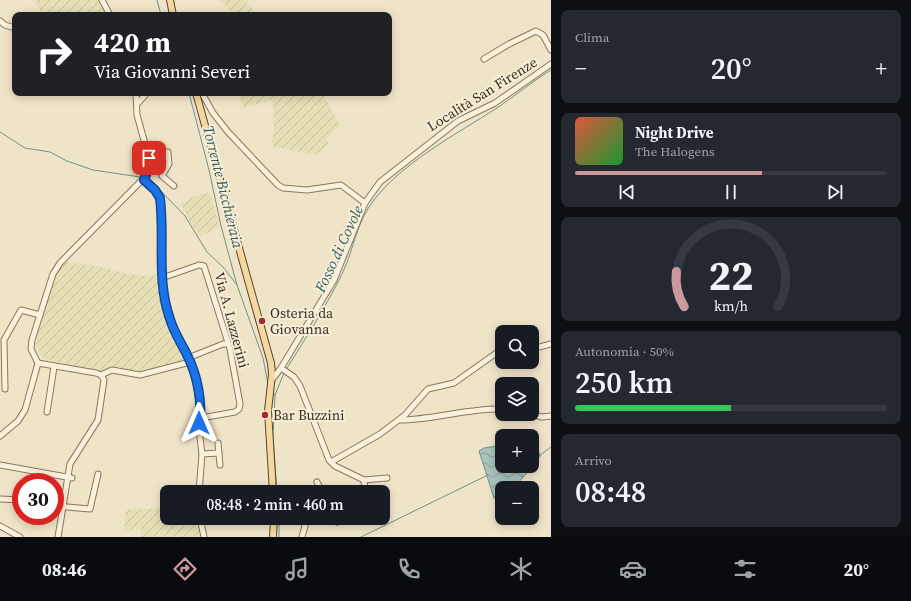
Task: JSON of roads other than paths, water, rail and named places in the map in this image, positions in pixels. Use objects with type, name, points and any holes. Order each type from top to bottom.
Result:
[{"type":"main road","points":[[170,0],[172,12]]},
{"type":"main road","points":[[197,96],[270,363],[271,381],[268,411],[273,485]]},
{"type":"main road","points":[[273,537],[274,525]]},
{"type":"street","points":[[102,0],[108,12]]},
{"type":"street","points":[[0,22],[12,27]]},
{"type":"street","points":[[484,59],[509,44],[536,31],[543,35],[551,50]]},
{"type":"street","name":"Località San Firenze","points":[[271,381],[282,369],[334,280],[365,203],[380,182],[437,135],[458,121],[495,103],[551,64]]},
{"type":"street","points":[[0,436],[23,414],[38,363],[31,345],[53,274],[60,263],[144,180],[148,170],[148,152],[138,115],[137,96]]},
{"type":"street","points":[[138,103],[144,96]]},
{"type":"street","points":[[204,96],[213,113],[228,132],[282,188],[308,190],[341,185],[365,203]]},
{"type":"street","points":[[148,152],[168,152],[169,164],[162,176],[174,186]]},
{"type":"street","points":[[144,180],[155,190],[160,198],[162,278],[169,317],[174,331],[189,360],[197,387],[202,454],[200,485]]},
{"type":"street","name":"Via A. Lazzerini","points":[[162,278],[199,265],[204,266],[227,336],[240,404],[239,409],[235,412],[207,417],[200,416]]},
{"type":"street","points":[[5,389],[4,340],[21,310],[40,315]]},
{"type":"street","points":[[38,363],[101,375],[112,370],[140,374],[189,360],[223,344],[228,344]]},
{"type":"street","points":[[539,347],[551,344]]},
{"type":"street","points":[[331,462],[380,434],[399,420],[428,389],[454,383],[495,353]]},
{"type":"street","points":[[47,412],[54,367]]},
{"type":"street","points":[[282,369],[289,373],[300,386],[331,462],[339,468],[364,480],[387,478]]},
{"type":"street","points":[[64,500],[73,458],[98,420],[104,385],[101,375]]},
{"type":"street","points":[[399,420],[417,420],[482,409],[495,409]]},
{"type":"street","points":[[539,416],[551,416]]},
{"type":"street","points":[[218,443],[220,465]]},
{"type":"street","points":[[202,454],[219,453]]},
{"type":"street","points":[[0,465],[70,477]]},
{"type":"street","points":[[64,508],[90,510],[98,474]]},
{"type":"street","points":[[364,480],[364,485]]},
{"type":"street","points":[[0,499],[12,500]]},
{"type":"street","points":[[58,537],[60,525]]},
{"type":"street","points":[[201,525],[204,537]]},
{"type":"street","points":[[302,537],[305,525]]},
{"type":"street","points":[[0,526],[20,537]]},
{"type":"water","points":[[495,446],[495,473],[527,473],[520,481],[495,481],[495,498],[479,451],[484,448]]},
{"type":"waterway","name":"Torrente Bicchieraia","points":[[157,0],[160,12]]},
{"type":"waterway","name":"Fosso di Covole","points":[[287,368],[337,284],[347,263],[356,235],[368,208],[386,186],[415,161],[448,138],[497,108],[551,70]]},
{"type":"waterway","name":"Torrente Bicchieraia","points":[[190,96],[209,170],[221,226],[237,285],[263,358],[268,384]]},
{"type":"waterway","points":[[0,132],[25,148],[50,152],[67,161],[93,170],[140,177]]},
{"type":"waterway","points":[[159,189],[185,216],[207,252],[223,267],[237,285]]},
{"type":"waterway","name":"Fosso di Covole","points":[[275,395],[284,373]]},
{"type":"waterway","points":[[273,392],[275,395],[273,436],[276,485]]},
{"type":"waterway","points":[[539,456],[551,447]]},
{"type":"waterway","points":[[361,537],[488,475]]},
{"type":"waterway","points":[[279,525],[279,537]]},
{"type":"place","name":"Osteria da Giovanna","points":[[262,321]]},
{"type":"place","name":"Bar Buzzini","points":[[265,415]]}]
